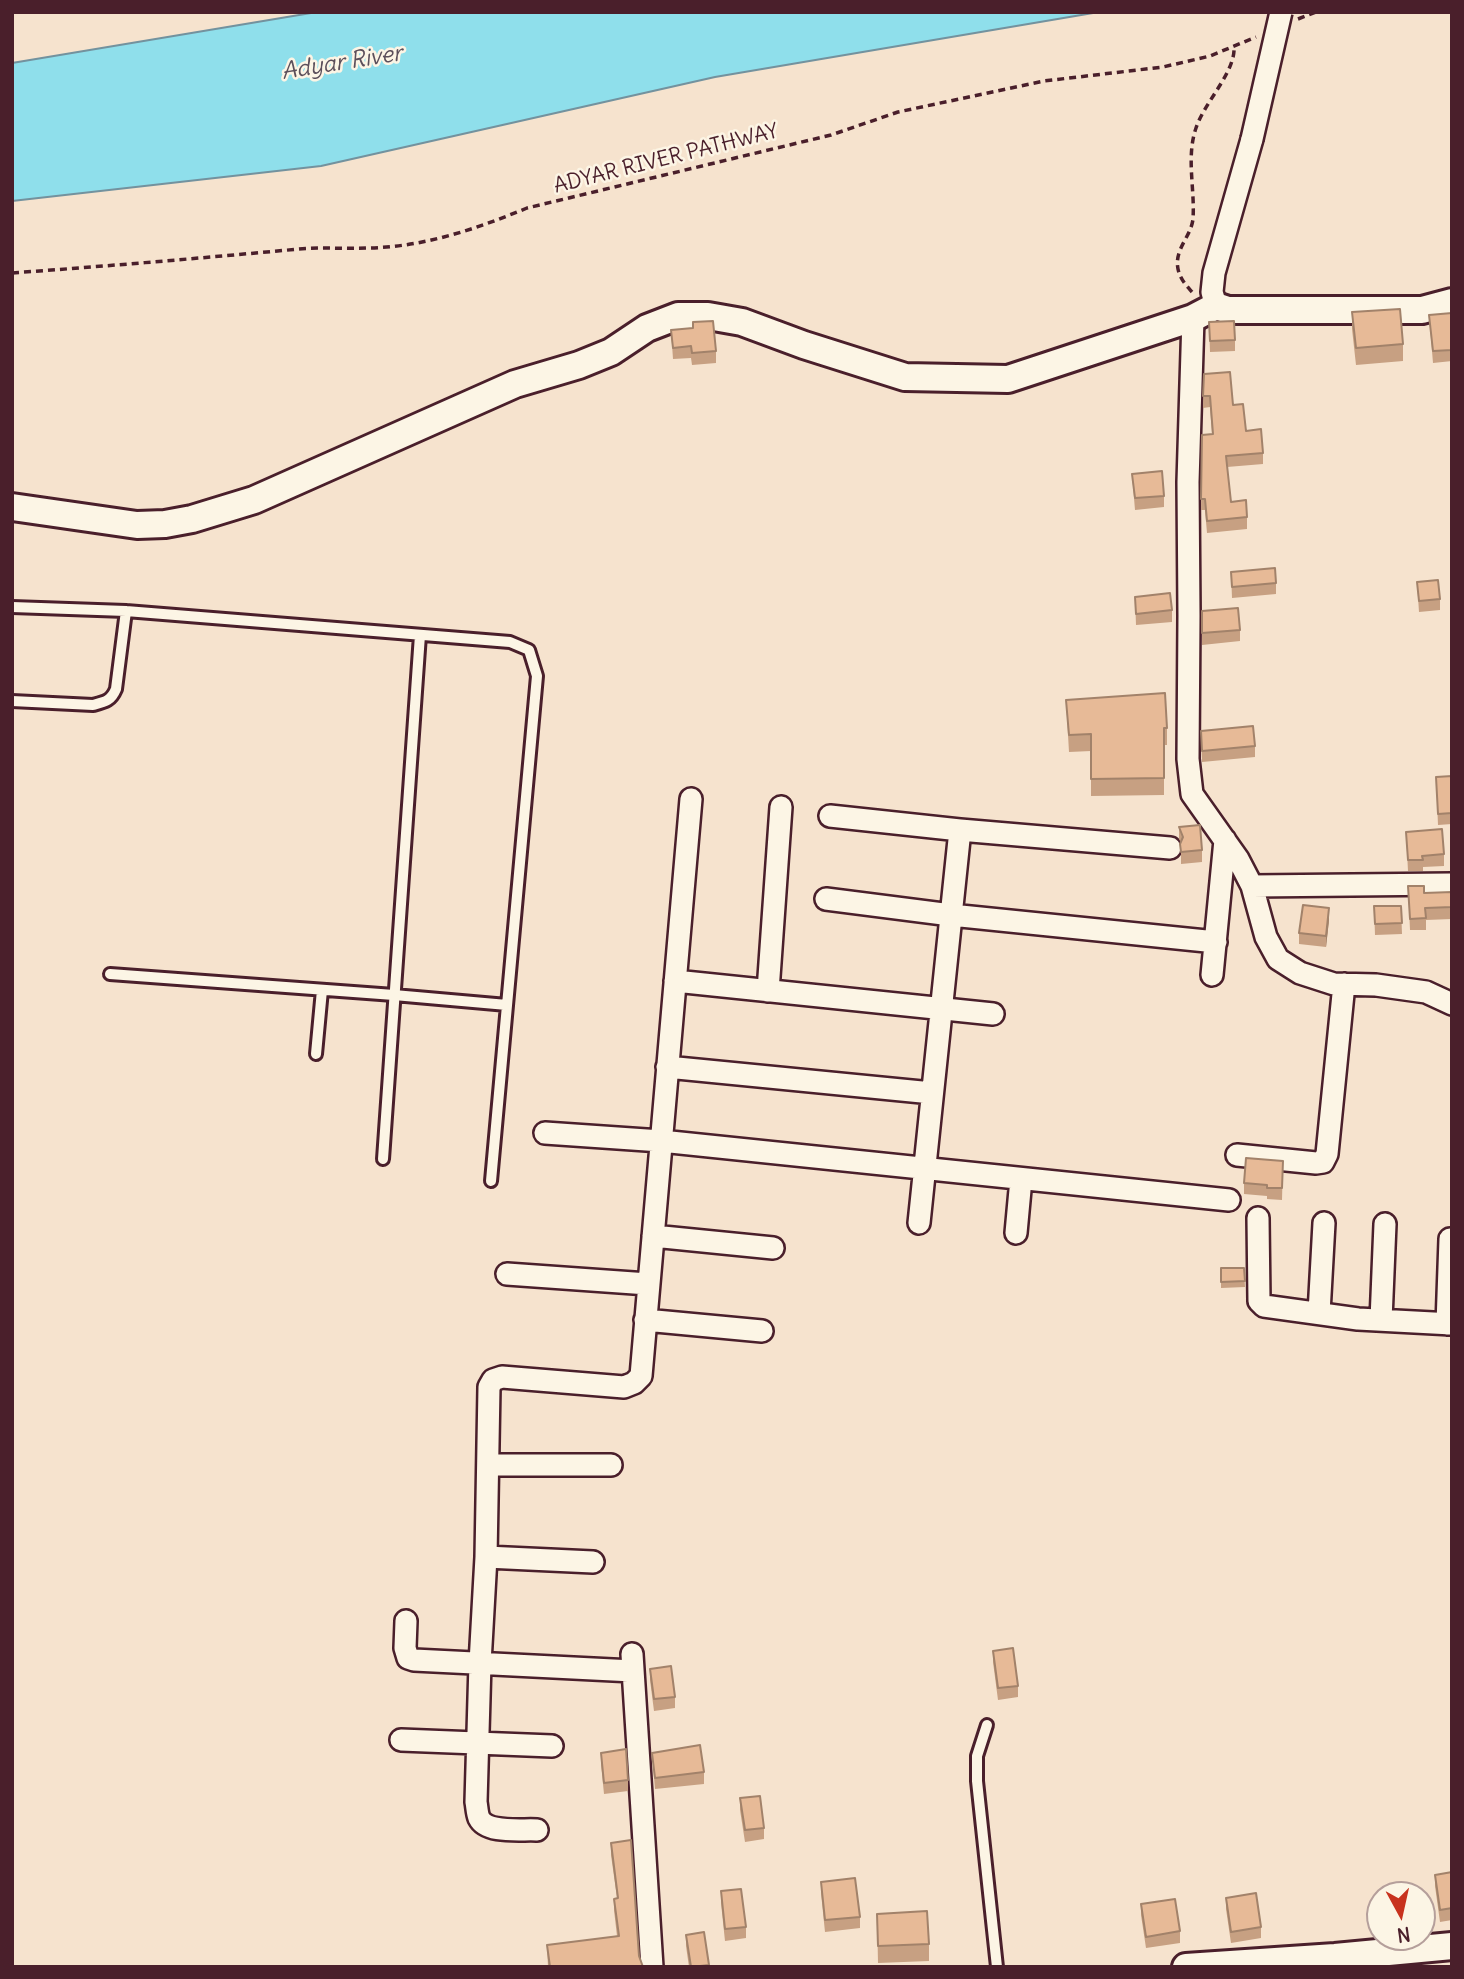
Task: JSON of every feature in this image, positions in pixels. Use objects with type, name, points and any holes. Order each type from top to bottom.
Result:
[{"type":"street","points":[[1287,17],[1214,273],[1212,292],[1205,312],[1188,436],[1188,759],[1192,794],[1225,839],[1252,886],[1266,937],[1278,960],[1300,973],[1334,984],[1376,985],[1426,992],[1452,1004]]},
{"type":"street","points":[[12,507],[137,525],[191,519],[254,500],[515,384],[590,361],[611,352],[647,328],[677,317],[708,316],[742,322],[905,377],[1008,379],[1205,312],[1422,310],[1452,302]]},
{"type":"street","points":[[537,1830],[494,1829],[484,1826],[478,1816],[476,1801],[486,1557],[489,1387],[494,1380],[512,1377],[624,1387],[634,1383],[640,1376],[691,799]]},
{"type":"street","points":[[768,990],[780,807]]},
{"type":"street","points":[[830,816],[1170,848]]},
{"type":"street","points":[[919,1223],[960,830]]},
{"type":"street","points":[[1212,975],[1225,839]]},
{"type":"street","points":[[1252,886],[1452,884]]},
{"type":"street","points":[[826,899],[951,915],[1216,942]]},
{"type":"street","points":[[675,981],[993,1014]]},
{"type":"street","points":[[1237,1154],[1323,1162],[1327,1154],[1344,984]]},
{"type":"street","points":[[667,1067],[932,1093]]},
{"type":"street","points":[[545,1133],[661,1141],[1229,1200]]},
{"type":"street","points":[[1017,1233],[1021,1179]]},
{"type":"street","points":[[1258,1218],[1259,1301],[1264,1306],[1359,1319],[1449,1324],[1450,1239]]},
{"type":"street","points":[[1319,1313],[1324,1223]]},
{"type":"street","points":[[1381,1320],[1385,1224]]},
{"type":"street","points":[[653,1236],[774,1248]]},
{"type":"street","points":[[508,1274],[648,1284]]},
{"type":"street","points":[[645,1321],[762,1331]]},
{"type":"street","points":[[488,1465],[611,1465]]},
{"type":"street","points":[[486,1557],[593,1562]]},
{"type":"street","points":[[406,1621],[405,1648],[408,1658],[414,1660],[480,1664],[632,1663],[652,1967]]},
{"type":"street","points":[[401,1740],[552,1746]]},
{"type":"street","points":[[1186,1967],[1335,1962],[1452,1946]]},
{"type":"lane","points":[[12,607],[126,611],[510,642],[529,650],[537,676],[491,1181]]},
{"type":"lane","points":[[12,701],[93,705],[113,698],[117,689],[126,611]]},
{"type":"lane","points":[[383,1159],[420,635]]},
{"type":"lane","points":[[110,974],[507,1005]]},
{"type":"lane","points":[[316,1054],[322,989]]},
{"type":"lane","points":[[987,1725],[977,1756],[977,1781],[997,1967]]},
{"type":"path","points":[[1287,17],[1315,12]]},
{"type":"path","name":"ADYAR RIVER PATHWAY","points":[[12,273],[318,247],[370,248],[432,240],[479,228],[527,208],[831,135],[898,112],[1044,81],[1163,66],[1210,55],[1258,37]]},
{"type":"path","points":[[1205,312],[1182,281],[1178,257],[1180,246],[1193,221],[1191,163],[1195,130],[1205,107],[1232,65],[1234,46]]},
{"type":"water","name":"Adyar River","points":[[317,12],[1099,12],[715,77],[321,166],[12,201],[12,63]]},
{"type":"building","points":[[1400,309],[1403,344],[1356,348],[1352,312]]},
{"type":"building","points":[[1452,313],[1452,350],[1433,351],[1429,315]]},
{"type":"building","points":[[713,321],[716,351],[692,353],[691,346],[673,348],[671,330],[693,328],[693,322]]},
{"type":"building","points":[[1234,321],[1235,340],[1210,341],[1209,322]]},
{"type":"building","points":[[1230,372],[1233,405],[1243,404],[1246,431],[1261,429],[1263,453],[1226,456],[1231,502],[1246,500],[1247,517],[1207,521],[1205,499],[1201,499],[1202,435],[1213,434],[1210,396],[1203,396],[1204,374]]},
{"type":"building","points":[[1162,471],[1164,496],[1135,498],[1132,474]]},
{"type":"building","points":[[1275,568],[1276,583],[1232,587],[1231,572]]},
{"type":"building","points":[[1438,580],[1440,599],[1419,601],[1417,582]]},
{"type":"building","points":[[1170,593],[1172,610],[1136,614],[1135,597]]},
{"type":"building","points":[[1238,608],[1240,630],[1202,633],[1202,611]]},
{"type":"building","points":[[1165,693],[1167,728],[1164,728],[1164,778],[1091,779],[1091,734],[1069,735],[1066,700]]},
{"type":"building","points":[[1253,726],[1255,746],[1202,751],[1201,731]]},
{"type":"building","points":[[1452,776],[1452,813],[1438,814],[1436,777]]},
{"type":"building","points":[[1200,825],[1202,850],[1181,852],[1183,837],[1179,827]]},
{"type":"building","points":[[1442,829],[1444,854],[1422,856],[1423,860],[1408,860],[1406,832]]},
{"type":"building","points":[[1408,886],[1424,886],[1424,893],[1452,892],[1452,907],[1425,908],[1426,918],[1410,919]]},
{"type":"building","points":[[1303,905],[1329,908],[1326,936],[1299,933]]},
{"type":"building","points":[[1374,906],[1401,906],[1402,923],[1375,924]]},
{"type":"building","points":[[1246,1158],[1283,1161],[1282,1188],[1244,1183]]},
{"type":"building","points":[[1221,1268],[1244,1268],[1245,1281],[1221,1282]]},
{"type":"building","points":[[1013,1648],[1018,1686],[998,1688],[993,1651]]},
{"type":"building","points":[[671,1666],[675,1697],[654,1699],[650,1669]]},
{"type":"building","points":[[700,1745],[704,1772],[655,1778],[652,1753]]},
{"type":"building","points":[[626,1749],[628,1780],[604,1783],[601,1753]]},
{"type":"building","points":[[760,1796],[764,1828],[745,1830],[740,1798]]},
{"type":"building","points":[[631,1840],[639,1956],[643,1967],[550,1967],[547,1945],[619,1936],[614,1899],[618,1898],[611,1843]]},
{"type":"building","points":[[1452,1872],[1452,1908],[1440,1910],[1435,1875]]},
{"type":"building","points":[[855,1878],[860,1917],[825,1920],[821,1882]]},
{"type":"building","points":[[741,1889],[746,1927],[725,1929],[721,1891]]},
{"type":"building","points":[[1256,1893],[1261,1927],[1231,1932],[1226,1898]]},
{"type":"building","points":[[1175,1899],[1180,1931],[1146,1937],[1141,1904]]},
{"type":"building","points":[[927,1911],[929,1944],[878,1946],[877,1914]]},
{"type":"building","points":[[704,1932],[709,1965],[691,1967],[686,1935]]}]
